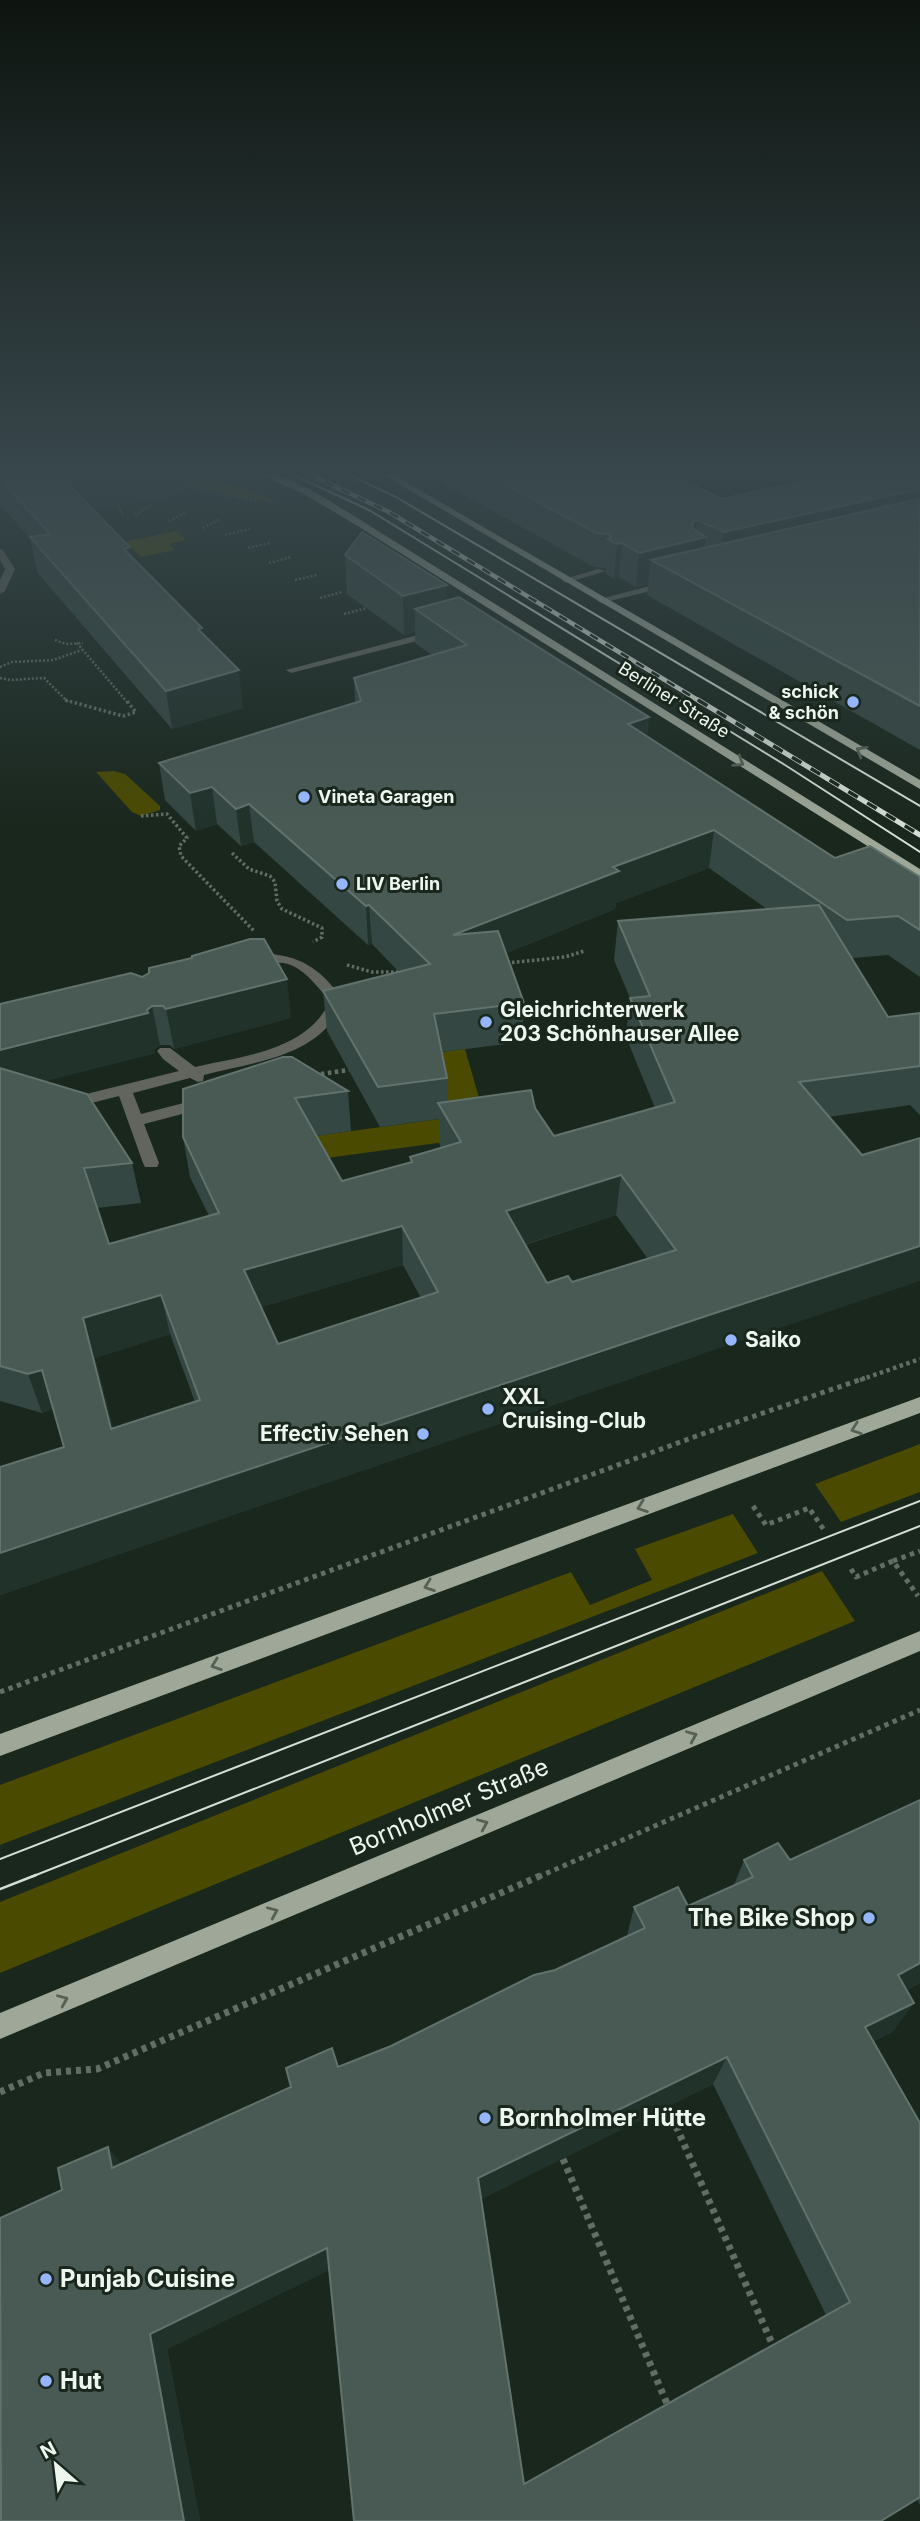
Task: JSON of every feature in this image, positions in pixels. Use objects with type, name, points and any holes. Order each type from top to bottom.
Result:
[{"type":"main road","name":"Berliner Straße","points":[[461,592],[920,875]]},
{"type":"main road","points":[[586,592],[920,785]]},
{"type":"main road","points":[[0,1745],[920,1405]]},
{"type":"main road","name":"Bornholmer Straße","points":[[0,2026],[920,1641]]},
{"type":"street","points":[[601,600],[637,592]]},
{"type":"street","points":[[291,670],[452,629]]},
{"type":"street","points":[[56,1107],[193,1072],[294,1053],[329,1019],[337,1002],[308,967],[281,959],[244,961]]},
{"type":"street","points":[[135,1121],[217,1094],[193,1072],[167,1054],[148,1083]]},
{"type":"street","points":[[124,1090],[152,1163]]},
{"type":"path","points":[[320,598],[342,592]]},
{"type":"path","points":[[344,614],[366,608]]},
{"type":"path","points":[[55,640],[66,644],[83,643]]},
{"type":"path","points":[[0,678],[17,681],[39,677],[46,679],[65,701],[112,710],[123,716],[136,712],[77,643]]},
{"type":"path","points":[[0,667],[12,662],[53,660],[82,650]]},
{"type":"path","points":[[141,816],[167,814],[186,833],[187,838],[179,846],[181,856],[263,941],[266,950],[244,961]]},
{"type":"path","points":[[232,853],[249,869],[270,876],[275,882],[280,907],[322,928],[319,939],[324,945]]},
{"type":"path","points":[[497,964],[565,957],[583,951]]},
{"type":"path","points":[[344,963],[372,972],[408,972]]},
{"type":"path","points":[[317,1083],[310,1075],[349,1070]]},
{"type":"path","points":[[0,1692],[693,1437],[920,1359]]},
{"type":"path","points":[[753,1506],[766,1525],[809,1508],[824,1530]]},
{"type":"path","points":[[851,1569],[856,1577],[920,1551]]},
{"type":"path","points":[[893,1561],[918,1596]]},
{"type":"path","points":[[0,2092],[44,2073],[97,2069],[920,1710]]},
{"type":"path","points":[[668,2108],[774,2348]]},
{"type":"path","points":[[563,2159],[668,2407]]},
{"type":"shaded area","points":[[114,771],[125,774],[160,806],[160,810],[141,816],[132,812],[96,772]]},
{"type":"shaded area","points":[[465,1049],[490,1136],[312,1160],[300,1138],[447,1118],[434,1053]]},
{"type":"shaded area","points":[[920,1444],[920,1492],[841,1522],[815,1484]]},
{"type":"shaded area","points":[[733,1514],[758,1553],[0,1845],[0,1785],[571,1572],[590,1605],[652,1580],[635,1549]]},
{"type":"shaded area","points":[[822,1571],[855,1621],[0,1973],[0,1902]]},
{"type":"building","points":[[78,592],[166,592],[239,670],[166,691]]},
{"type":"building","points":[[397,592],[420,592],[403,596]]},
{"type":"building","points":[[709,592],[920,592],[920,706]]},
{"type":"building","points":[[459,597],[649,717],[628,724],[835,858],[870,846],[920,877],[920,930],[898,916],[847,920],[714,830],[613,867],[619,871],[453,935],[498,931],[524,1003],[434,1014],[447,1078],[378,1087],[323,991],[430,964],[369,905],[366,906],[249,804],[236,809],[212,787],[190,793],[159,763],[361,701],[354,678],[467,645],[415,609]]},
{"type":"building","points":[[819,905],[888,1017],[920,1013],[920,1066],[799,1082],[862,1155],[920,1138],[920,1246],[0,1553],[0,1467],[64,1447],[42,1370],[28,1374],[0,1366],[0,1068],[87,1094],[132,1163],[84,1168],[109,1244],[219,1213],[183,1137],[183,1089],[283,1057],[292,1057],[348,1091],[295,1098],[342,1181],[412,1162],[410,1157],[461,1142],[438,1103],[531,1090],[535,1108],[554,1136],[675,1102],[630,998],[650,996],[618,921]],"holes":[[[621,1175],[676,1250],[572,1282],[568,1276],[547,1283],[506,1211]],[[402,1226],[438,1292],[278,1344],[244,1270]],[[161,1295],[200,1400],[111,1429],[83,1318]]]},
{"type":"building","points":[[250,939],[264,939],[287,979],[166,1009],[163,1006],[152,1006],[147,1010],[148,1013],[0,1050],[0,1004],[131,973],[142,977],[149,973],[149,968],[192,958]]},
{"type":"building","points":[[920,1800],[920,1963],[898,1975],[914,2003],[865,2027],[920,2123],[920,2497],[881,2521],[354,2521],[327,2248],[150,2334],[184,2521],[1,2521],[0,2218],[62,2190],[58,2168],[108,2147],[112,2168],[291,2087],[286,2068],[332,2048],[338,2067],[391,2046],[534,1975],[555,1970],[645,1928],[634,1907],[678,1887],[688,1906],[753,1877],[744,1860],[778,1843],[790,1860]],"holes":[[[727,2057],[850,2302],[524,2484],[478,2178]]]},
{"type":"tram line","points":[[502,592],[785,765],[920,852]]},
{"type":"tram line","points":[[557,592],[920,806]]},
{"type":"tram line","points":[[0,1859],[920,1501]]},
{"type":"tram line","points":[[31,1877],[920,1526]]},
{"type":"tram line","points":[[0,1889],[36,1875]]},
{"type":"railway","points":[[520,592],[701,702]]},
{"type":"railway","points":[[698,700],[920,835]]},
{"type":"place","name":"schick & schön","points":[[853,702]]},
{"type":"place","name":"Vineta Garagen","points":[[304,797]]},
{"type":"place","name":"LIV Berlin","points":[[342,884]]},
{"type":"place","name":"Gleichrichterwerk 203 Schönhauser Allee","points":[[486,1022]]},
{"type":"place","name":"Saiko","points":[[731,1340]]},
{"type":"place","name":"XXL Cruising-Club","points":[[488,1409]]},
{"type":"place","name":"Effectiv Sehen","points":[[423,1434]]},
{"type":"place","name":"The Bike Shop","points":[[869,1918]]},
{"type":"place","name":"Bornholmer Hütte","points":[[485,2118]]},
{"type":"place","name":"Punjab Cuisine","points":[[46,2279]]},
{"type":"place","name":"Hut","points":[[46,2381]]}]
